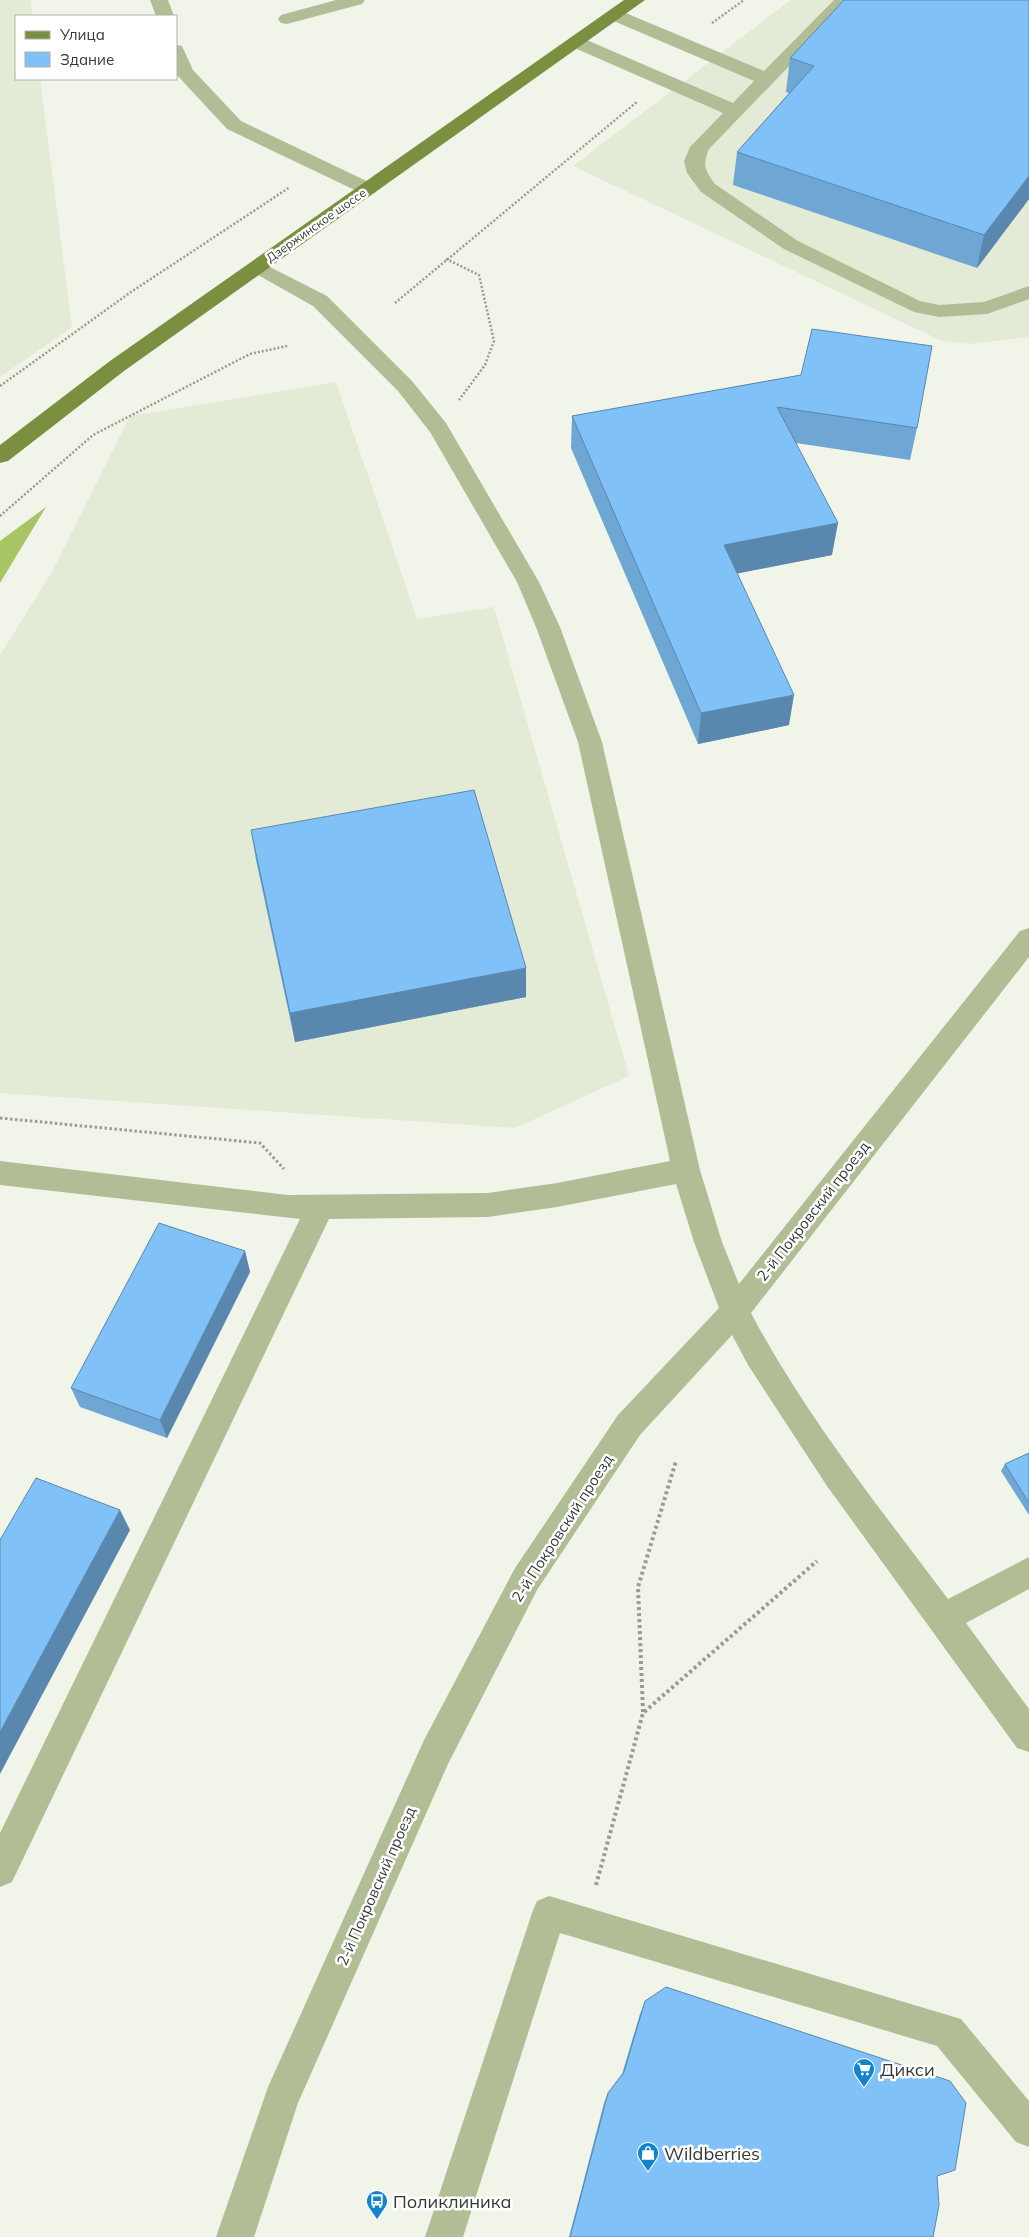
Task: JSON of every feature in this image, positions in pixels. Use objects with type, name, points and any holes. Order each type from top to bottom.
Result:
[{"type":"main road","name":"Дзержинское шоссе","points":[[0,456],[117,366],[636,0]]},
{"type":"street","points":[[159,0],[165,15]]},
{"type":"street","points":[[287,19],[356,0]]},
{"type":"street","points":[[844,0],[700,147],[694,162],[697,173],[708,188],[790,245],[914,306],[939,311],[987,308],[1029,292]]},
{"type":"street","points":[[615,15],[766,79]]},
{"type":"street","points":[[576,42],[735,111]]},
{"type":"street","points":[[178,56],[184,72],[234,124],[368,189]]},
{"type":"street","points":[[258,267],[320,302],[406,386],[438,428],[528,582],[548,627],[590,742],[686,1170],[708,1242],[734,1311],[758,1355],[838,1476],[1029,1736]]},
{"type":"street","name":"2-й Покровский проезд","points":[[235,2237],[281,2100],[436,1752],[526,1579],[629,1426],[734,1311],[1029,938]]},
{"type":"street","points":[[0,1173],[288,1207],[320,1208],[488,1205],[557,1195],[686,1170]]},
{"type":"street","points":[[0,1870],[320,1208]]},
{"type":"street","points":[[942,1619],[1029,1572]]},
{"type":"street","points":[[444,2237],[549,1913],[948,2032],[1029,2129]]},
{"type":"path","points":[[684,44],[744,0]]},
{"type":"path","points":[[396,303],[446,259],[637,103],[650,74]]},
{"type":"path","points":[[438,428],[485,365],[494,341],[479,275],[446,259]]},
{"type":"path","points":[[0,386],[131,292]]},
{"type":"path","points":[[0,516],[93,436],[250,354],[287,346]]},
{"type":"path","points":[[0,1118],[260,1143],[320,1208]]},
{"type":"path","points":[[586,1923],[643,1713],[638,1587],[676,1461]]},
{"type":"path","points":[[643,1713],[817,1561]]},
{"type":"shaded area","points":[[0,0],[31,0],[32,15],[15,15],[15,80],[40,80],[72,327],[0,377]]},
{"type":"shaded area","points":[[791,0],[1029,0],[1029,337],[969,344],[942,341],[573,166]]},
{"type":"shaded area","points":[[336,382],[417,619],[494,607],[629,1076],[515,1128],[0,1093],[0,655],[53,570],[130,416]]},
{"type":"green space","points":[[46,507],[0,583],[0,541]]},
{"type":"building","points":[[844,0],[1029,0],[1029,176],[984,235],[737,152],[814,66],[790,58]]},
{"type":"building","points":[[812,329],[932,346],[917,428],[777,407],[838,523],[724,545],[794,695],[701,713],[572,416],[801,375]]},
{"type":"building","points":[[474,790],[526,968],[290,1013],[251,830]]},
{"type":"building","points":[[159,1223],[245,1251],[160,1420],[71,1388]]},
{"type":"building","points":[[1029,1453],[1029,1503],[1005,1464]]},
{"type":"building","points":[[36,1478],[120,1510],[0,1732],[0,1540]]},
{"type":"building","points":[[666,1987],[950,2081],[966,2103],[955,2170],[937,2176],[939,2205],[933,2237],[570,2237],[608,2093],[624,2072],[645,2001]]},
{"type":"place","name":"Дикси","points":[[864,2088]]},
{"type":"place","name":"Wildberries","points":[[648,2172]]},
{"type":"place","name":"Поликлиника","points":[[377,2220]]}]
